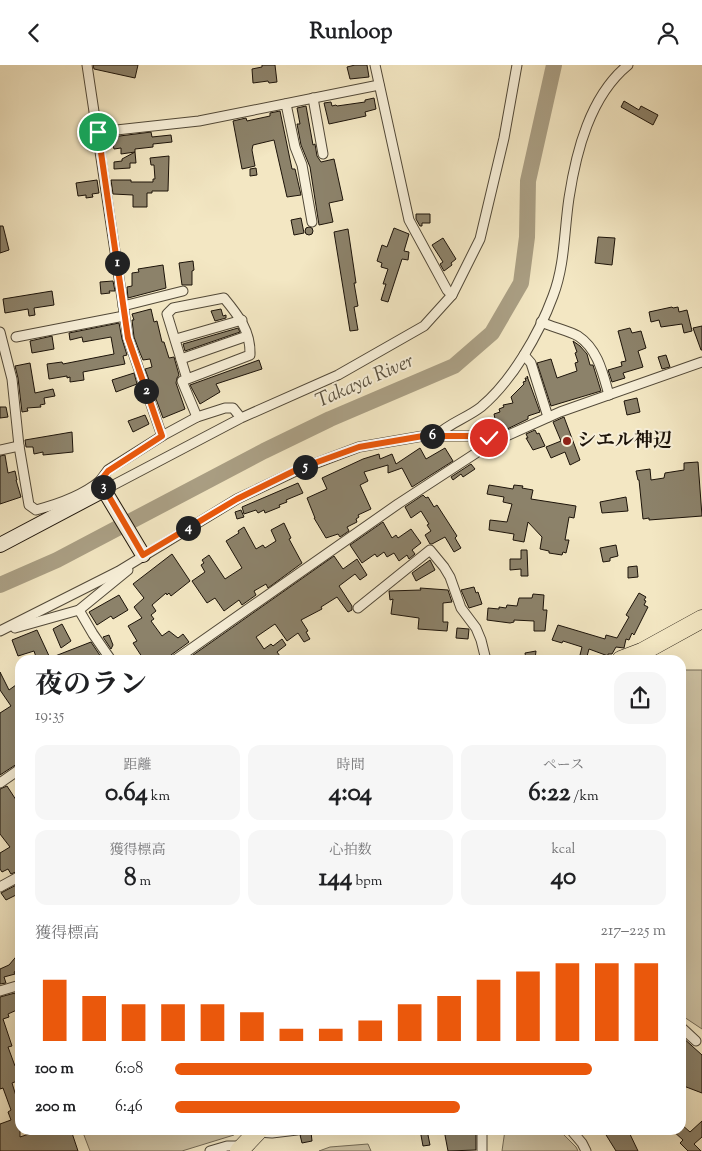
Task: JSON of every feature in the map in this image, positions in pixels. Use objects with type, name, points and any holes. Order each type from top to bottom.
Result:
[{"type":"highway","points":[[634,655],[702,619]]},
{"type":"highway","points":[[241,1149],[254,1135]]},
{"type":"street","points":[[88,65],[128,338],[162,436]]},
{"type":"street","points":[[375,65],[409,220],[452,295]]},
{"type":"street","points":[[0,545],[102,486],[241,418],[338,375],[424,326],[452,295],[480,239],[504,138],[517,65]]},
{"type":"street","points":[[436,436],[444,428],[460,421],[481,407],[498,389],[524,355],[554,295],[562,262],[569,199],[578,153],[608,85],[628,65]]},
{"type":"street","points":[[98,132],[199,121],[379,85]]},
{"type":"street","points":[[313,98],[323,154]]},
{"type":"street","points":[[286,104],[294,147],[302,165],[312,222]]},
{"type":"street","points":[[123,306],[183,291]]},
{"type":"street","points":[[187,379],[167,314],[173,308],[224,298],[242,320],[250,345],[250,355],[182,381],[197,417]]},
{"type":"street","points":[[16,337],[124,317]]},
{"type":"street","points":[[176,339],[242,320]]},
{"type":"street","points":[[541,322],[578,337],[591,348],[600,364],[609,395]]},
{"type":"street","points":[[0,332],[12,379],[26,496],[29,505],[36,510],[102,486],[108,471],[162,436],[197,417],[225,408],[233,408],[241,418]]},
{"type":"street","points":[[181,359],[247,336]]},
{"type":"street","points":[[524,355],[531,363],[548,417]]},
{"type":"street","points":[[182,655],[398,504],[493,442],[548,417],[702,363]]},
{"type":"street","points":[[0,631],[80,591],[237,499],[298,469],[359,447],[423,436],[484,436],[493,442]]},
{"type":"street","points":[[0,451],[19,446]]},
{"type":"street","points":[[102,486],[140,557]]},
{"type":"street","points":[[358,608],[430,550],[450,577],[461,608],[476,628],[485,655]]},
{"type":"street","points":[[10,627],[14,629],[79,610],[136,564],[140,557]]},
{"type":"street","points":[[79,610],[108,655]]},
{"type":"street","points":[[0,783],[15,772]]},
{"type":"street","points":[[0,887],[15,879]]},
{"type":"street","points":[[0,991],[15,986]]},
{"type":"street","points":[[686,1032],[696,1041]]},
{"type":"street","points":[[482,1135],[482,1151]]},
{"type":"street","points":[[575,1135],[586,1151]]},
{"type":"street","points":[[210,1151],[227,1146],[241,1149]]},
{"type":"shaded area","points":[[686,670],[702,670],[702,1029],[686,1018]]},
{"type":"shaded area","points":[[84,1135],[234,1135],[182,1151],[90,1151]]},
{"type":"shaded area","points":[[504,1135],[564,1135],[578,1151],[502,1151]]},
{"type":"shaded area","points":[[368,1144],[371,1151],[319,1151],[330,1147]]},
{"type":"building","points":[[93,65],[138,65],[135,78],[94,69]]},
{"type":"building","points":[[262,65],[275,65],[277,82],[253,83],[252,69],[262,67]]},
{"type":"building","points":[[367,65],[369,77],[350,79],[347,67]]},
{"type":"building","points":[[374,98],[376,109],[365,112],[366,116],[329,124],[324,103],[331,102],[332,106],[337,106],[365,102],[365,100]]},
{"type":"building","points":[[624,101],[639,110],[641,106],[658,115],[653,125],[621,107]]},
{"type":"building","points":[[306,106],[313,145],[315,144],[317,156],[321,162],[334,159],[343,200],[329,203],[333,222],[319,225],[310,167],[301,145],[297,124],[300,124],[297,108]]},
{"type":"building","points":[[280,111],[292,169],[295,169],[301,195],[287,197],[274,140],[253,145],[255,166],[242,169],[233,121],[246,118],[247,121],[270,116],[270,113]]},
{"type":"building","points":[[151,132],[152,137],[171,135],[172,142],[153,144],[153,147],[135,149],[135,152],[121,154],[121,148],[114,149],[113,145],[105,146],[104,138]]},
{"type":"building","points":[[135,152],[136,163],[130,163],[130,168],[114,169],[114,162],[122,161],[122,159]]},
{"type":"building","points":[[169,156],[168,191],[152,191],[152,193],[147,193],[147,207],[133,207],[133,195],[113,194],[111,180],[153,182],[153,179],[155,179],[154,165],[151,165],[150,158]]},
{"type":"building","points":[[256,168],[257,175],[250,176],[250,169]]},
{"type":"building","points":[[97,180],[99,193],[92,194],[93,197],[86,198],[86,195],[78,196],[76,183]]},
{"type":"building","points":[[416,214],[430,214],[430,223],[422,223],[422,226],[420,226],[416,219]]},
{"type":"building","points":[[301,218],[304,233],[294,235],[291,220]]},
{"type":"building","points":[[0,226],[3,226],[9,250],[0,253]]},
{"type":"building","points":[[309,227],[313,231],[309,235],[305,231]]},
{"type":"building","points":[[394,228],[409,234],[404,251],[409,252],[408,260],[402,259],[388,302],[381,300],[386,284],[383,284],[388,269],[381,267],[382,263],[377,261],[382,245],[387,247]]},
{"type":"building","points":[[348,229],[358,306],[354,307],[358,330],[350,331],[334,232]]},
{"type":"building","points":[[598,237],[615,238],[612,265],[595,263]]},
{"type":"building","points":[[443,238],[456,259],[444,271],[440,264],[443,262],[432,245]]},
{"type":"building","points":[[193,261],[192,285],[182,285],[179,263]]},
{"type":"building","points":[[163,265],[166,288],[128,298],[127,287],[132,286],[132,273],[139,272],[138,269]]},
{"type":"building","points":[[113,281],[115,291],[101,294],[100,282]]},
{"type":"building","points":[[52,291],[54,305],[34,308],[35,315],[29,316],[28,309],[5,313],[3,299]]},
{"type":"building","points":[[678,307],[679,312],[687,310],[692,331],[684,333],[682,324],[661,327],[659,320],[651,322],[649,312]]},
{"type":"building","points":[[151,309],[154,322],[157,321],[162,342],[164,342],[169,358],[174,357],[179,375],[176,383],[185,409],[163,418],[145,369],[152,367],[150,359],[143,360],[134,337],[132,320],[134,320],[132,314]]},
{"type":"building","points":[[221,309],[223,316],[226,315],[226,318],[215,321],[211,311]]},
{"type":"building","points":[[119,323],[127,355],[123,356],[125,364],[83,372],[84,380],[70,382],[70,377],[67,378],[67,376],[49,379],[47,364],[62,362],[63,364],[114,354],[111,337],[83,342],[82,337],[70,340],[69,333]]},
{"type":"building","points":[[702,326],[702,350],[701,350],[693,328]]},
{"type":"building","points":[[238,328],[240,332],[185,351],[183,344]]},
{"type":"building","points":[[630,328],[632,333],[641,331],[646,348],[638,351],[643,367],[623,373],[625,378],[612,382],[608,370],[622,366],[621,362],[626,361],[618,331]]},
{"type":"building","points":[[52,336],[54,349],[32,353],[30,341]]},
{"type":"building","points":[[573,341],[587,354],[590,365],[593,365],[601,391],[551,406],[537,363],[551,359],[557,378],[577,371],[575,363],[578,362],[575,353],[577,352]]},
{"type":"building","points":[[666,355],[670,367],[662,369],[658,357]]},
{"type":"building","points":[[259,360],[262,369],[216,384],[220,392],[200,404],[190,385]]},
{"type":"building","points":[[30,363],[35,393],[53,389],[55,396],[44,398],[45,404],[40,405],[41,407],[27,408],[28,411],[22,412],[15,366]]},
{"type":"building","points":[[134,373],[137,384],[116,392],[112,380]]},
{"type":"building","points":[[525,378],[528,378],[540,412],[528,416],[528,419],[499,433],[498,430],[489,432],[486,421],[495,419],[494,414],[500,412],[499,409],[504,407],[503,405],[513,403],[511,397],[524,384]]},
{"type":"building","points":[[637,398],[640,412],[627,415],[624,401]]},
{"type":"building","points":[[0,407],[6,407],[8,417],[0,418]]},
{"type":"building","points":[[145,415],[149,424],[133,432],[128,421]]},
{"type":"building","name":"シエル神辺","points":[[564,417],[580,460],[570,465],[565,452],[551,458],[546,447],[561,441],[553,422]]},
{"type":"building","points":[[535,430],[537,434],[539,433],[545,446],[533,450],[526,438],[528,438],[526,434]]},
{"type":"building","points":[[72,432],[73,452],[43,455],[43,452],[34,454],[33,447],[26,447],[25,440]]},
{"type":"building","points":[[420,448],[426,459],[445,448],[453,461],[412,487],[402,468],[388,473],[388,465],[364,472],[368,481],[360,485],[371,509],[358,515],[357,522],[347,527],[349,531],[340,537],[338,534],[326,538],[314,518],[307,498],[327,489],[322,478],[363,459],[379,454],[380,459],[392,454],[396,464]]},
{"type":"building","points":[[5,455],[8,473],[15,471],[21,497],[0,504],[0,456]]},
{"type":"building","points":[[698,462],[702,516],[643,519],[639,480],[636,471],[650,469],[651,480],[664,478],[665,473],[684,470],[684,463]]},
{"type":"building","points":[[471,464],[475,469],[463,477],[461,474],[453,480],[451,477]]},
{"type":"building","points":[[298,483],[303,493],[286,500],[287,502],[279,505],[280,507],[265,513],[264,510],[258,513],[256,510],[244,514],[242,507]]},
{"type":"building","points":[[489,485],[513,489],[514,485],[523,486],[522,488],[533,490],[531,499],[576,506],[574,518],[569,517],[565,540],[569,540],[566,553],[563,552],[562,555],[549,553],[549,551],[540,549],[542,537],[528,522],[524,542],[513,540],[514,534],[489,530],[490,520],[507,522],[512,504],[503,502],[504,497],[487,494]]},
{"type":"building","points":[[423,495],[426,498],[428,497],[434,507],[437,505],[457,536],[455,538],[461,548],[454,552],[445,537],[430,544],[425,535],[431,531],[421,511],[411,518],[405,507]]},
{"type":"building","points":[[626,497],[628,511],[602,513],[600,502]]},
{"type":"building","points":[[241,510],[244,517],[237,519],[235,512]]},
{"type":"building","points":[[383,522],[392,538],[396,535],[398,538],[411,529],[421,543],[412,550],[415,554],[409,559],[407,555],[399,561],[394,553],[387,557],[384,552],[377,557],[375,554],[362,563],[350,545]]},
{"type":"building","points":[[284,523],[291,538],[289,539],[302,563],[268,588],[266,584],[254,591],[256,595],[242,605],[239,600],[224,611],[215,598],[207,603],[192,581],[205,572],[201,565],[204,563],[202,560],[209,555],[225,579],[242,568],[226,541],[239,533],[238,531],[244,527],[256,549],[263,545],[265,548],[276,541],[271,530]]},
{"type":"building","points":[[616,545],[618,556],[610,558],[610,561],[603,562],[600,548]]},
{"type":"building","points":[[521,550],[527,550],[528,576],[521,576],[521,569],[510,570],[510,559],[521,559]]},
{"type":"building","points":[[172,554],[190,581],[171,596],[169,593],[167,595],[166,593],[152,605],[156,611],[151,615],[154,619],[151,621],[162,636],[169,631],[178,638],[183,634],[189,642],[171,655],[141,655],[133,643],[137,641],[128,626],[142,618],[134,607],[144,598],[133,584]]},
{"type":"building","points":[[334,556],[343,569],[357,559],[367,575],[360,580],[355,574],[339,586],[352,606],[352,610],[348,612],[337,597],[321,607],[322,609],[301,620],[308,631],[306,632],[310,639],[304,642],[298,633],[287,641],[275,624],[256,637],[264,649],[271,644],[273,646],[282,639],[286,645],[277,652],[279,655],[193,655]]},
{"type":"building","points":[[430,560],[435,570],[416,581],[412,573]]},
{"type":"building","points":[[637,566],[638,577],[628,578],[628,567]]},
{"type":"building","points":[[474,587],[482,604],[469,608],[461,590]]},
{"type":"building","points":[[420,588],[448,590],[452,602],[443,603],[443,622],[448,622],[447,631],[418,629],[419,618],[391,614],[393,599],[390,600],[389,591],[421,590]]},
{"type":"building","points":[[639,593],[646,597],[644,605],[648,607],[634,635],[632,633],[629,640],[626,639],[624,648],[616,647],[612,654],[605,655],[589,649],[587,655],[580,655],[582,647],[563,641],[562,643],[552,640],[558,625],[605,639],[606,635],[617,638],[629,617],[626,615]]},
{"type":"building","points":[[533,594],[544,595],[543,610],[547,610],[545,631],[534,631],[534,621],[514,620],[514,622],[510,623],[487,620],[488,608],[499,609],[499,607],[506,608],[507,605],[517,606],[519,598],[532,598]]},
{"type":"building","points":[[119,595],[128,610],[113,619],[111,616],[97,625],[89,612]]},
{"type":"building","points":[[62,624],[71,641],[61,648],[53,629]]},
{"type":"building","points":[[457,628],[469,629],[468,639],[456,638]]},
{"type":"building","points":[[37,630],[49,655],[35,655],[34,651],[18,655],[12,640]]},
{"type":"building","points":[[109,635],[113,645],[111,649],[103,637]]},
{"type":"building","points":[[91,642],[100,655],[58,655]]},
{"type":"building","points":[[536,651],[536,655],[525,655],[525,653]]},
{"type":"building","points":[[0,672],[9,690],[15,686],[15,765],[0,775],[0,713],[11,706],[0,690]]},
{"type":"building","points":[[7,786],[15,798],[15,872],[11,874],[8,869],[2,872],[0,869],[0,853],[10,847],[0,834],[0,789]]},
{"type":"building","points":[[15,886],[15,896],[6,900],[1,893]]},
{"type":"building","points":[[15,958],[15,974],[4,977],[6,983],[0,984],[0,969],[9,965]]},
{"type":"building","points":[[15,993],[15,1011],[8,1014],[9,1017],[3,1019],[12,1046],[8,1047],[15,1066],[15,1082],[12,1083],[15,1093],[15,1135],[20,1135],[20,1137],[26,1135],[73,1135],[78,1151],[0,1151],[0,1124],[11,1120],[8,1112],[11,1110],[3,1088],[0,1089],[0,997]]},
{"type":"building","points":[[686,1041],[702,1055],[702,1093],[686,1087]]},
{"type":"building","points":[[702,1121],[702,1137],[694,1144],[701,1151],[688,1151],[680,1143],[683,1140],[678,1135],[686,1135],[686,1128],[690,1132]]},
{"type":"building","points":[[300,1135],[311,1135],[312,1141],[302,1143]]},
{"type":"building","points":[[421,1135],[428,1135],[430,1145],[423,1146]]},
{"type":"building","points":[[445,1135],[476,1135],[476,1150],[448,1151]]},
{"type":"building","points":[[606,1135],[630,1135],[638,1151],[616,1151]]},
{"type":"waterway","name":"Takaya River","points":[[0,585],[57,560],[264,451],[330,419],[454,366],[492,333],[521,283],[527,237],[528,181],[554,65]]},
{"type":"place","name":"シエル神辺","points":[[567,441]]},
{"type":"route","points":[[98,132],[125,324],[128,338],[162,436],[108,471],[100,481],[143,555],[237,499],[298,469],[359,447],[423,436],[484,436],[489,438]]}]
